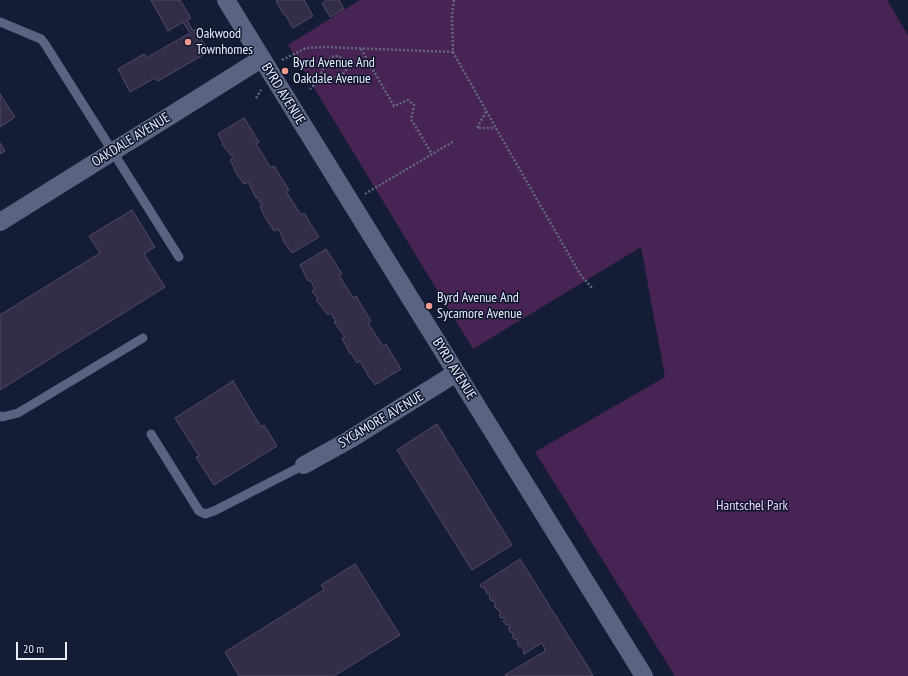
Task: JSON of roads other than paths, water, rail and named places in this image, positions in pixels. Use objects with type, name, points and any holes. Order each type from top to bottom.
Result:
[{"type":"street","name":"BYRD AVENUE","points":[[226,0],[261,59],[644,676]]},
{"type":"street","name":"OAKDALE AVENUE","points":[[0,222],[261,59]]},
{"type":"street","name":"SYCAMORE AVENUE","points":[[304,465],[349,440],[456,373]]},
{"type":"lane","points":[[0,22],[41,39],[45,44],[179,257]]},
{"type":"lane","points":[[0,416],[2,417],[18,413],[142,338]]},
{"type":"lane","points":[[151,434],[199,511],[205,514],[304,465]]},
{"type":"place","name":"Oakwood Townhomes","points":[[188,42]]},
{"type":"place","name":"Byrd Avenue And Oakdale Avenue","points":[[285,71]]},
{"type":"place","name":"Byrd Avenue And Sycamore Avenue","points":[[429,306]]},
{"type":"park label","name":"Hantschel Park","points":[[752,506]]}]
